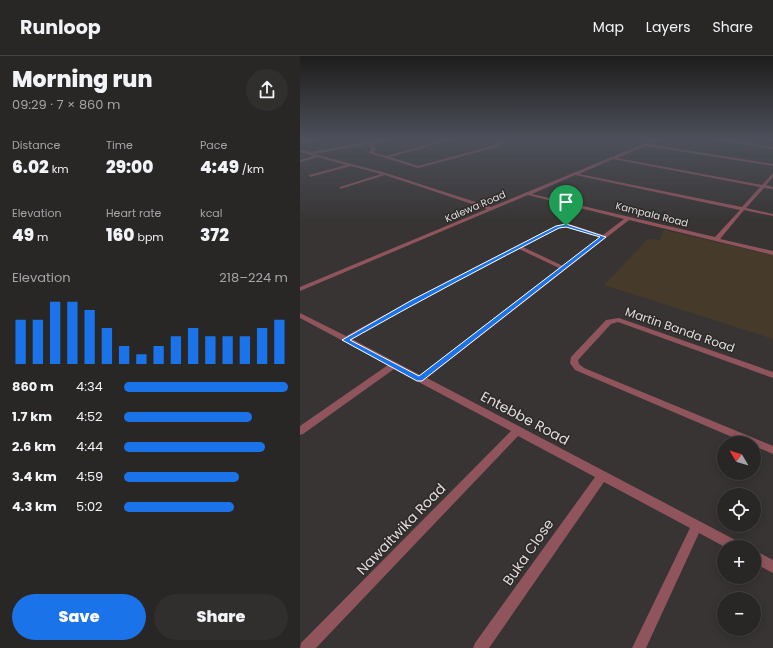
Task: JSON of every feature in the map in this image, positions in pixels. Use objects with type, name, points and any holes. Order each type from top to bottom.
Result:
[{"type":"street","points":[[310,176],[339,168]]},
{"type":"street","points":[[363,168],[491,209]]},
{"type":"street","name":"Kalewa Road","points":[[300,289],[590,168]]},
{"type":"street","points":[[664,168],[773,188]]},
{"type":"street","points":[[342,188],[385,174]]},
{"type":"street","points":[[575,174],[773,215]]},
{"type":"street","points":[[717,239],[773,174]]},
{"type":"street","name":"Kampala Road","points":[[528,194],[773,253]]},
{"type":"street","points":[[420,379],[628,218]]},
{"type":"street","points":[[345,340],[414,301],[518,247],[563,226],[604,237]]},
{"type":"street","points":[[518,247],[563,268]]},
{"type":"street","name":"Entebbe Road","points":[[300,315],[724,540]]},
{"type":"street","name":"Martin Banda Road","points":[[773,375],[619,320],[609,322],[576,354],[574,363],[581,370],[773,450]]},
{"type":"street","points":[[300,431],[394,365]]},
{"type":"street","name":"Nawaitwika Road","points":[[306,648],[517,431]]},
{"type":"street","name":"Buka Close","points":[[480,648],[603,475]]},
{"type":"street","points":[[639,648],[697,525]]},
{"type":"street","points":[[761,560],[773,567]]},
{"type":"shaded area","points":[[664,230],[773,255],[773,339],[604,285],[648,239],[660,240]]},
{"type":"route","points":[[566,226],[604,237],[420,379],[345,340],[414,301],[518,247],[558,227],[566,226]]}]
